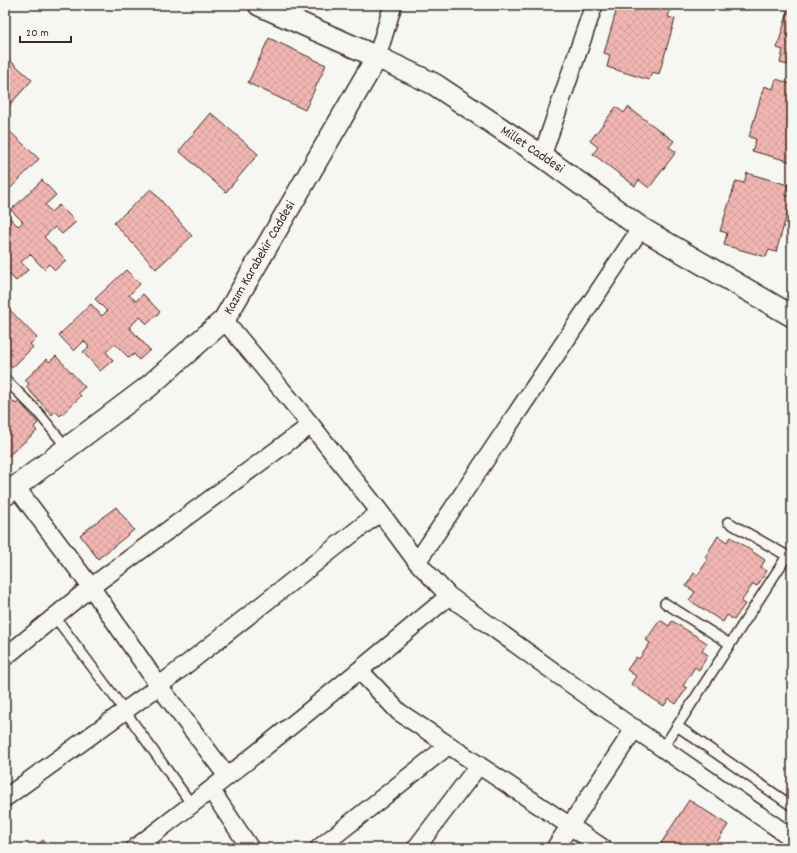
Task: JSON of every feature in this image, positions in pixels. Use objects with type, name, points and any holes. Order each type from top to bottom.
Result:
[{"type":"street","name":"Millet Caddesi","points":[[259,5],[434,84],[542,156],[641,228],[792,316]]},
{"type":"street","points":[[377,57],[393,5]]},
{"type":"street","points":[[542,156],[594,5]]},
{"type":"street","name":"Kazım Karabekir Caddesi","points":[[10,491],[148,387],[224,320],[377,57]]},
{"type":"street","points":[[418,562],[641,228]]},
{"type":"street","points":[[224,320],[311,425],[418,562],[448,596],[792,838]]},
{"type":"street","points":[[5,657],[91,587],[311,425]]},
{"type":"street","points":[[10,491],[91,587],[159,686],[227,776]]},
{"type":"street","points":[[5,798],[159,686],[380,512]]},
{"type":"street","points":[[135,848],[192,805],[360,670],[448,596]]},
{"type":"street","points":[[360,670],[399,712],[603,848]]},
{"type":"street","points":[[555,848],[635,728]]},
{"type":"street","points":[[319,848],[449,745]]},
{"type":"street","points":[[416,848],[479,764]]},
{"type":"street","points":[[210,790],[250,848]]},
{"type":"lane","points":[[5,379],[37,411],[67,448]]},
{"type":"lane","points":[[663,748],[730,644],[790,558],[728,522]]},
{"type":"lane","points":[[665,603],[730,644]]},
{"type":"lane","points":[[55,617],[125,710],[192,805]]},
{"type":"lane","points":[[677,726],[792,806]]},
{"type":"building","points":[[618,5],[661,5],[671,8],[668,17],[675,19],[659,74],[652,72],[649,80],[607,67],[610,55],[604,53]]},
{"type":"building","points":[[790,5],[792,5],[792,66],[780,63],[783,50],[777,48]]},
{"type":"building","points":[[269,38],[326,65],[305,110],[248,83]]},
{"type":"building","points":[[5,56],[32,80],[6,109],[5,108]]},
{"type":"building","points":[[776,79],[792,84],[792,162],[752,151],[756,139],[749,137],[764,86],[773,89]]},
{"type":"building","points":[[616,107],[624,113],[628,107],[674,141],[669,147],[676,152],[649,188],[639,180],[635,186],[593,154],[598,147],[590,141]]},
{"type":"building","points":[[211,113],[258,154],[226,192],[179,151]]},
{"type":"building","points":[[5,127],[39,159],[5,194]]},
{"type":"building","points":[[747,173],[788,185],[785,195],[792,197],[776,252],[769,250],[766,257],[724,245],[727,233],[720,231],[736,181],[744,183]]},
{"type":"building","points":[[42,180],[56,195],[45,205],[51,212],[59,205],[76,222],[62,234],[55,227],[44,237],[66,260],[55,270],[49,264],[44,269],[30,254],[21,262],[28,270],[16,281],[5,270],[5,216],[7,215],[18,226],[23,222],[11,210]]},
{"type":"building","points":[[151,189],[192,236],[156,269],[114,223]]},
{"type":"building","points":[[126,270],[140,284],[129,295],[136,301],[143,294],[160,312],[147,324],[140,317],[129,327],[150,350],[139,360],[134,354],[129,358],[115,344],[106,352],[113,360],[100,371],[83,352],[89,347],[84,341],[74,351],[59,335],[91,304],[102,316],[107,311],[95,299]]},
{"type":"building","points":[[8,308],[37,338],[30,344],[33,347],[12,368],[8,363],[5,365],[5,310]]},
{"type":"building","points":[[56,356],[85,387],[78,393],[81,396],[60,416],[55,411],[52,415],[26,387],[29,384],[25,380],[47,359],[49,362]]},
{"type":"building","points":[[10,398],[16,404],[19,401],[38,423],[34,427],[37,431],[8,456],[5,453],[5,402]]},
{"type":"building","points":[[116,507],[134,530],[98,559],[80,535]]},
{"type":"building","points":[[718,536],[727,542],[731,537],[765,560],[761,567],[767,571],[757,586],[753,584],[741,602],[745,604],[734,620],[727,615],[723,622],[689,600],[695,592],[686,586],[694,573],[698,575],[708,559],[705,557]]},
{"type":"building","points":[[660,620],[669,626],[672,621],[707,643],[702,651],[708,655],[699,670],[695,667],[683,686],[687,688],[676,704],[669,699],[664,706],[631,684],[636,676],[627,670],[636,657],[639,659],[650,643],[646,640]]},
{"type":"building","points":[[689,800],[728,825],[713,848],[658,848]]},
{"type":"building","points":[[43,840],[49,848],[34,848]]}]
